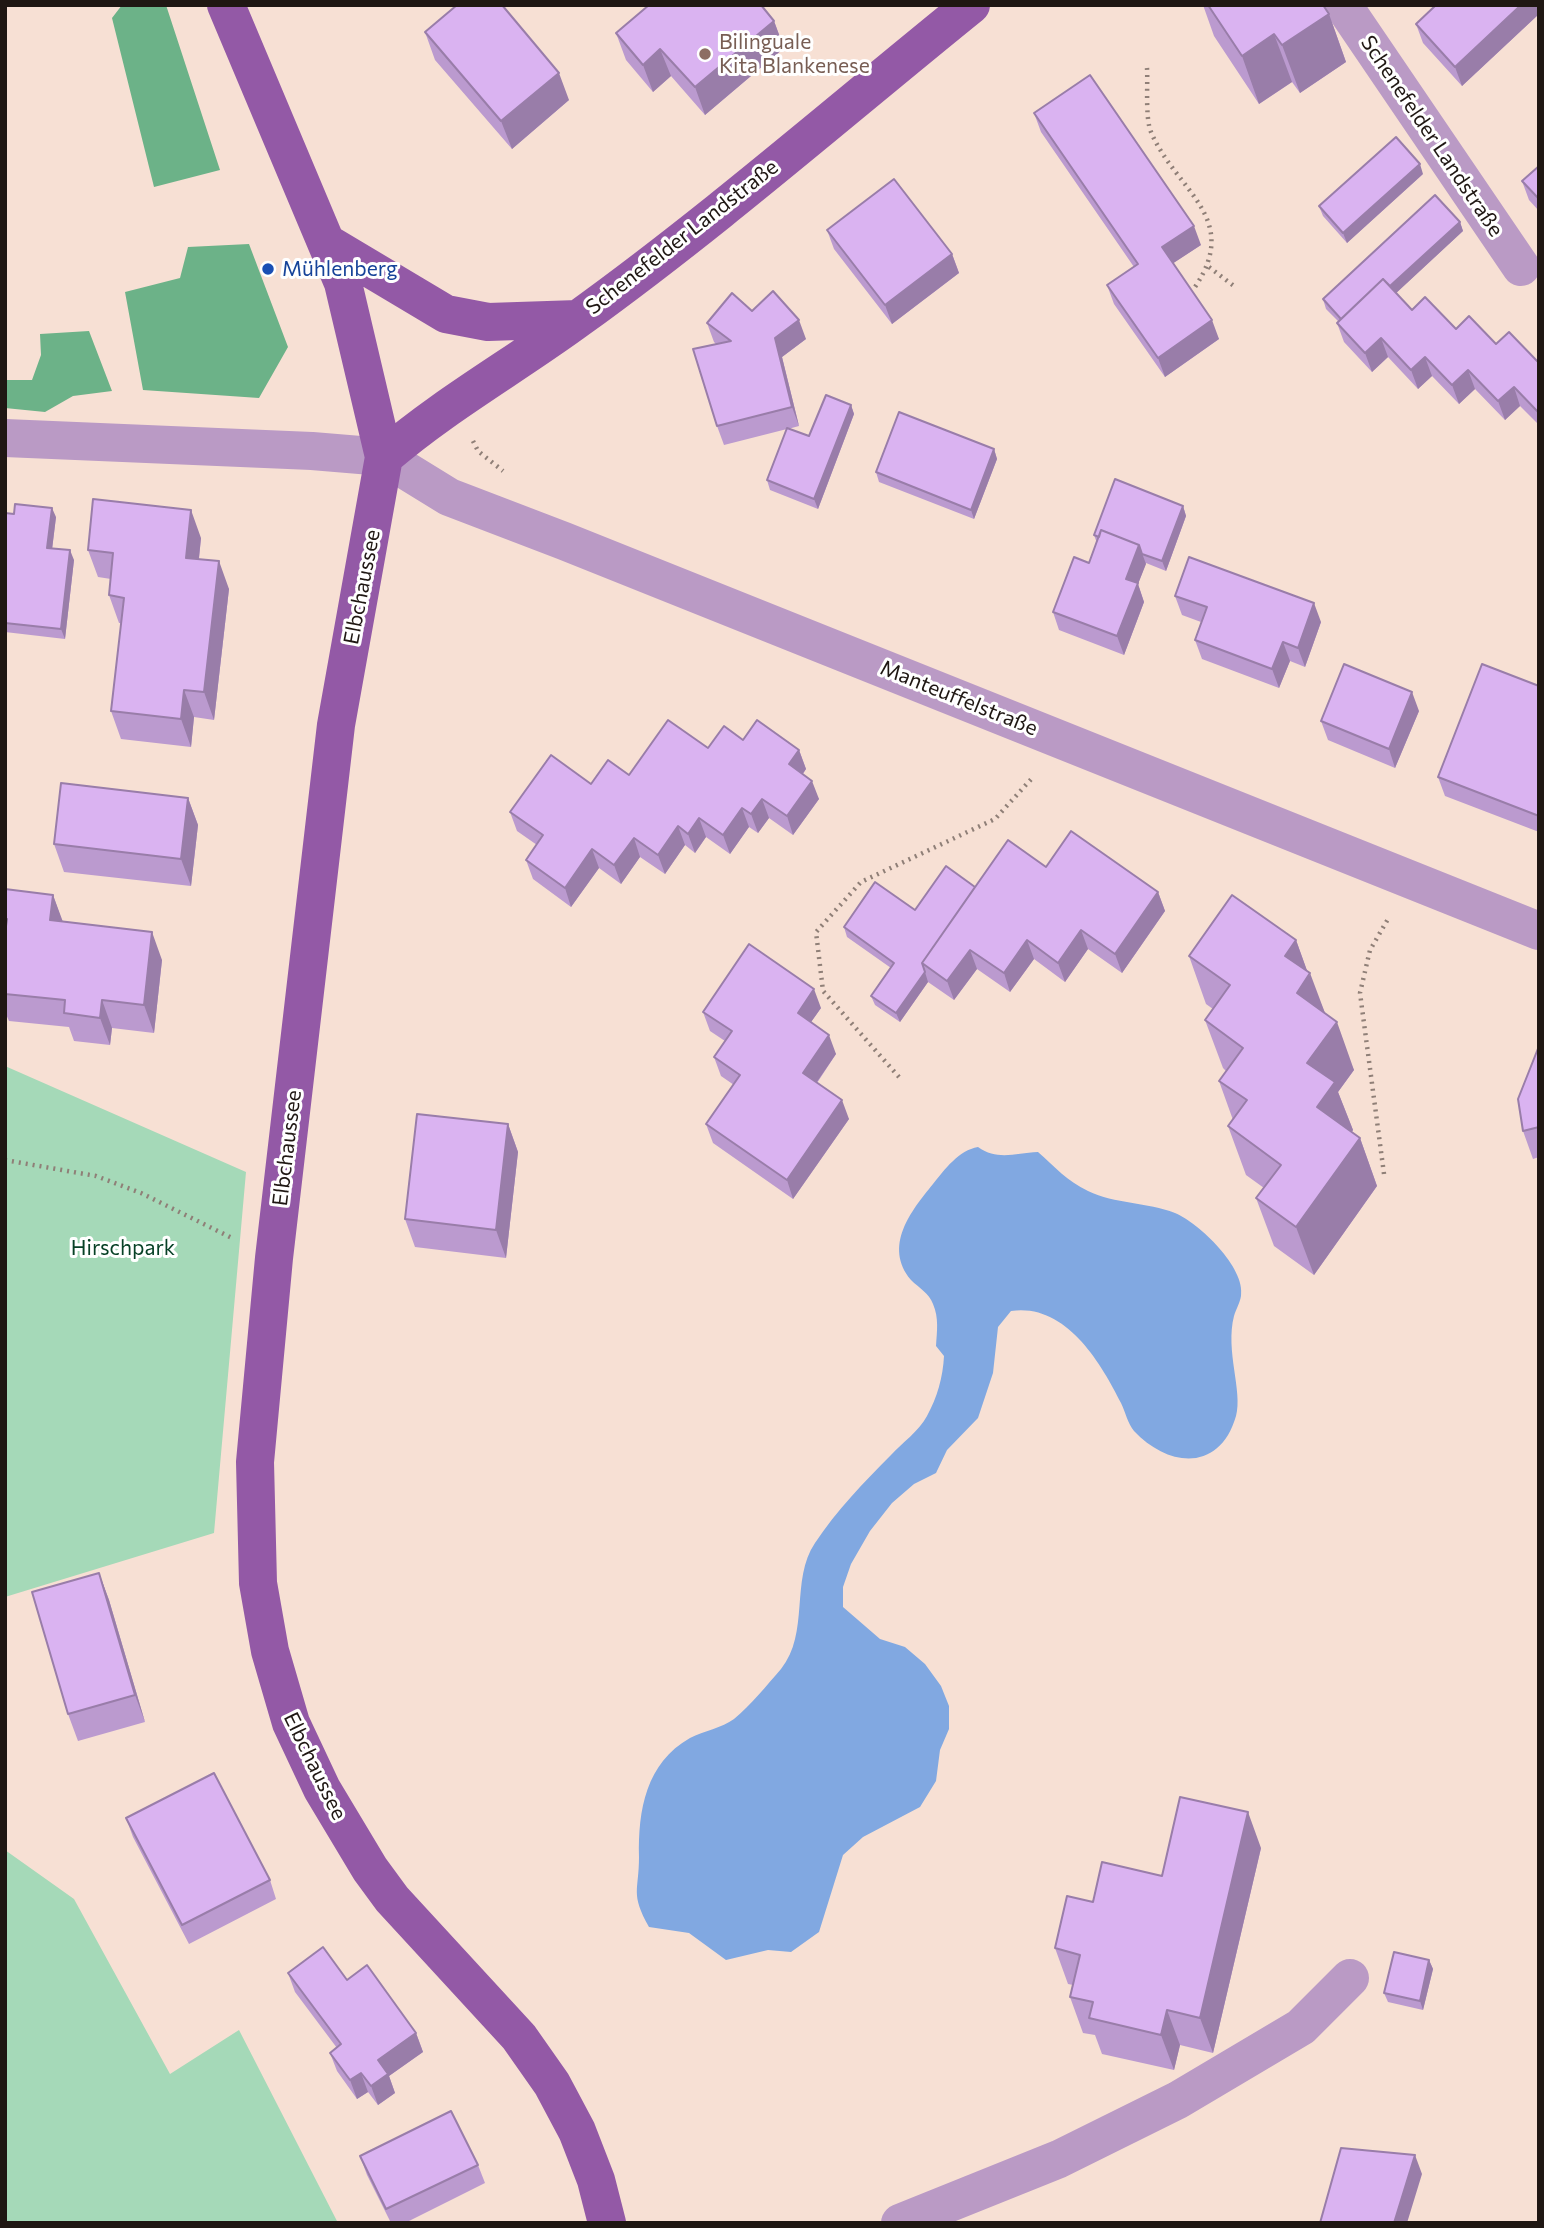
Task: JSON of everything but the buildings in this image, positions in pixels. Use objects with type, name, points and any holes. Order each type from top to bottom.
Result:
[{"type":"main road","name":"Elbchaussee","points":[[226,5],[343,283],[384,457],[336,725],[274,1258],[254,1462],[258,1583],[270,1651],[291,1723],[322,1789],[370,1869],[417,1928],[519,2037],[552,2084],[576,2131],[596,2180],[607,2223]]},
{"type":"main road","name":"Schenefelder Landstraße","points":[[384,457],[419,427],[578,319],[971,5]]},
{"type":"main road","points":[[327,243],[446,314],[488,322],[578,319]]},
{"type":"street","name":"Schenefelder Landstraße","points":[[1343,5],[1521,267]]},
{"type":"street","points":[[5,438],[267,449],[384,457]]},
{"type":"street","name":"Manteuffelstraße","points":[[384,457],[449,497],[1539,931]]},
{"type":"street","points":[[900,2223],[1059,2159],[1178,2100],[1301,2027],[1350,1978]]},
{"type":"path","points":[[1147,68],[1150,131],[1208,217],[1214,242],[1209,267],[1195,287]]},
{"type":"path","points":[[1209,267],[1234,286]]},
{"type":"path","points":[[468,432],[478,451],[506,474]]},
{"type":"path","points":[[899,1077],[823,991],[816,932],[861,882],[995,819],[1034,776]]},
{"type":"path","points":[[1384,1174],[1360,993],[1370,950],[1388,919]]},
{"type":"path","points":[[5,1160],[96,1176],[141,1193],[274,1258]]},
{"type":"green space","points":[[122,5],[166,5],[220,170],[154,187],[112,18]]},
{"type":"green space","points":[[249,244],[288,347],[259,398],[143,390],[125,292],[180,278],[188,247]]},
{"type":"green space","points":[[89,331],[112,391],[73,396],[45,412],[5,408],[5,380],[32,380],[41,355],[40,334]]},
{"type":"green space","name":"Hirschpark","points":[[5,1066],[246,1172],[214,1533],[5,1597]]},
{"type":"green space","points":[[5,1850],[74,1899],[170,2074],[239,2030],[338,2223],[5,2223]]},
{"type":"water","points":[[978,1147],[1000,1155],[1038,1152],[1081,1187],[1098,1195],[1175,1213],[1208,1236],[1229,1260],[1241,1285],[1232,1329],[1238,1406],[1236,1416],[1228,1434],[1218,1447],[1206,1455],[1177,1457],[1162,1452],[1134,1431],[1103,1370],[1078,1338],[1048,1316],[1030,1311],[1011,1311],[998,1327],[993,1373],[978,1418],[947,1450],[936,1473],[914,1484],[892,1503],[870,1531],[851,1564],[843,1587],[843,1607],[880,1639],[905,1647],[925,1664],[941,1686],[949,1706],[949,1729],[940,1750],[936,1781],[920,1807],[863,1837],[843,1855],[819,1932],[791,1952],[768,1950],[726,1960],[689,1933],[649,1927],[643,1916],[637,1892],[643,1805],[654,1774],[675,1748],[690,1738],[734,1719],[781,1669],[790,1655],[795,1639],[803,1573],[815,1543],[851,1497],[920,1427],[931,1409],[941,1379],[944,1356],[936,1346],[935,1309],[931,1300],[911,1280],[903,1267],[900,1242],[909,1217],[942,1173],[958,1156]]},
{"type":"place","name":"Bilinguale Kita Blankenese","points":[[705,54]]},
{"type":"place","name":"Mühlenberg","points":[[268,269]]}]
